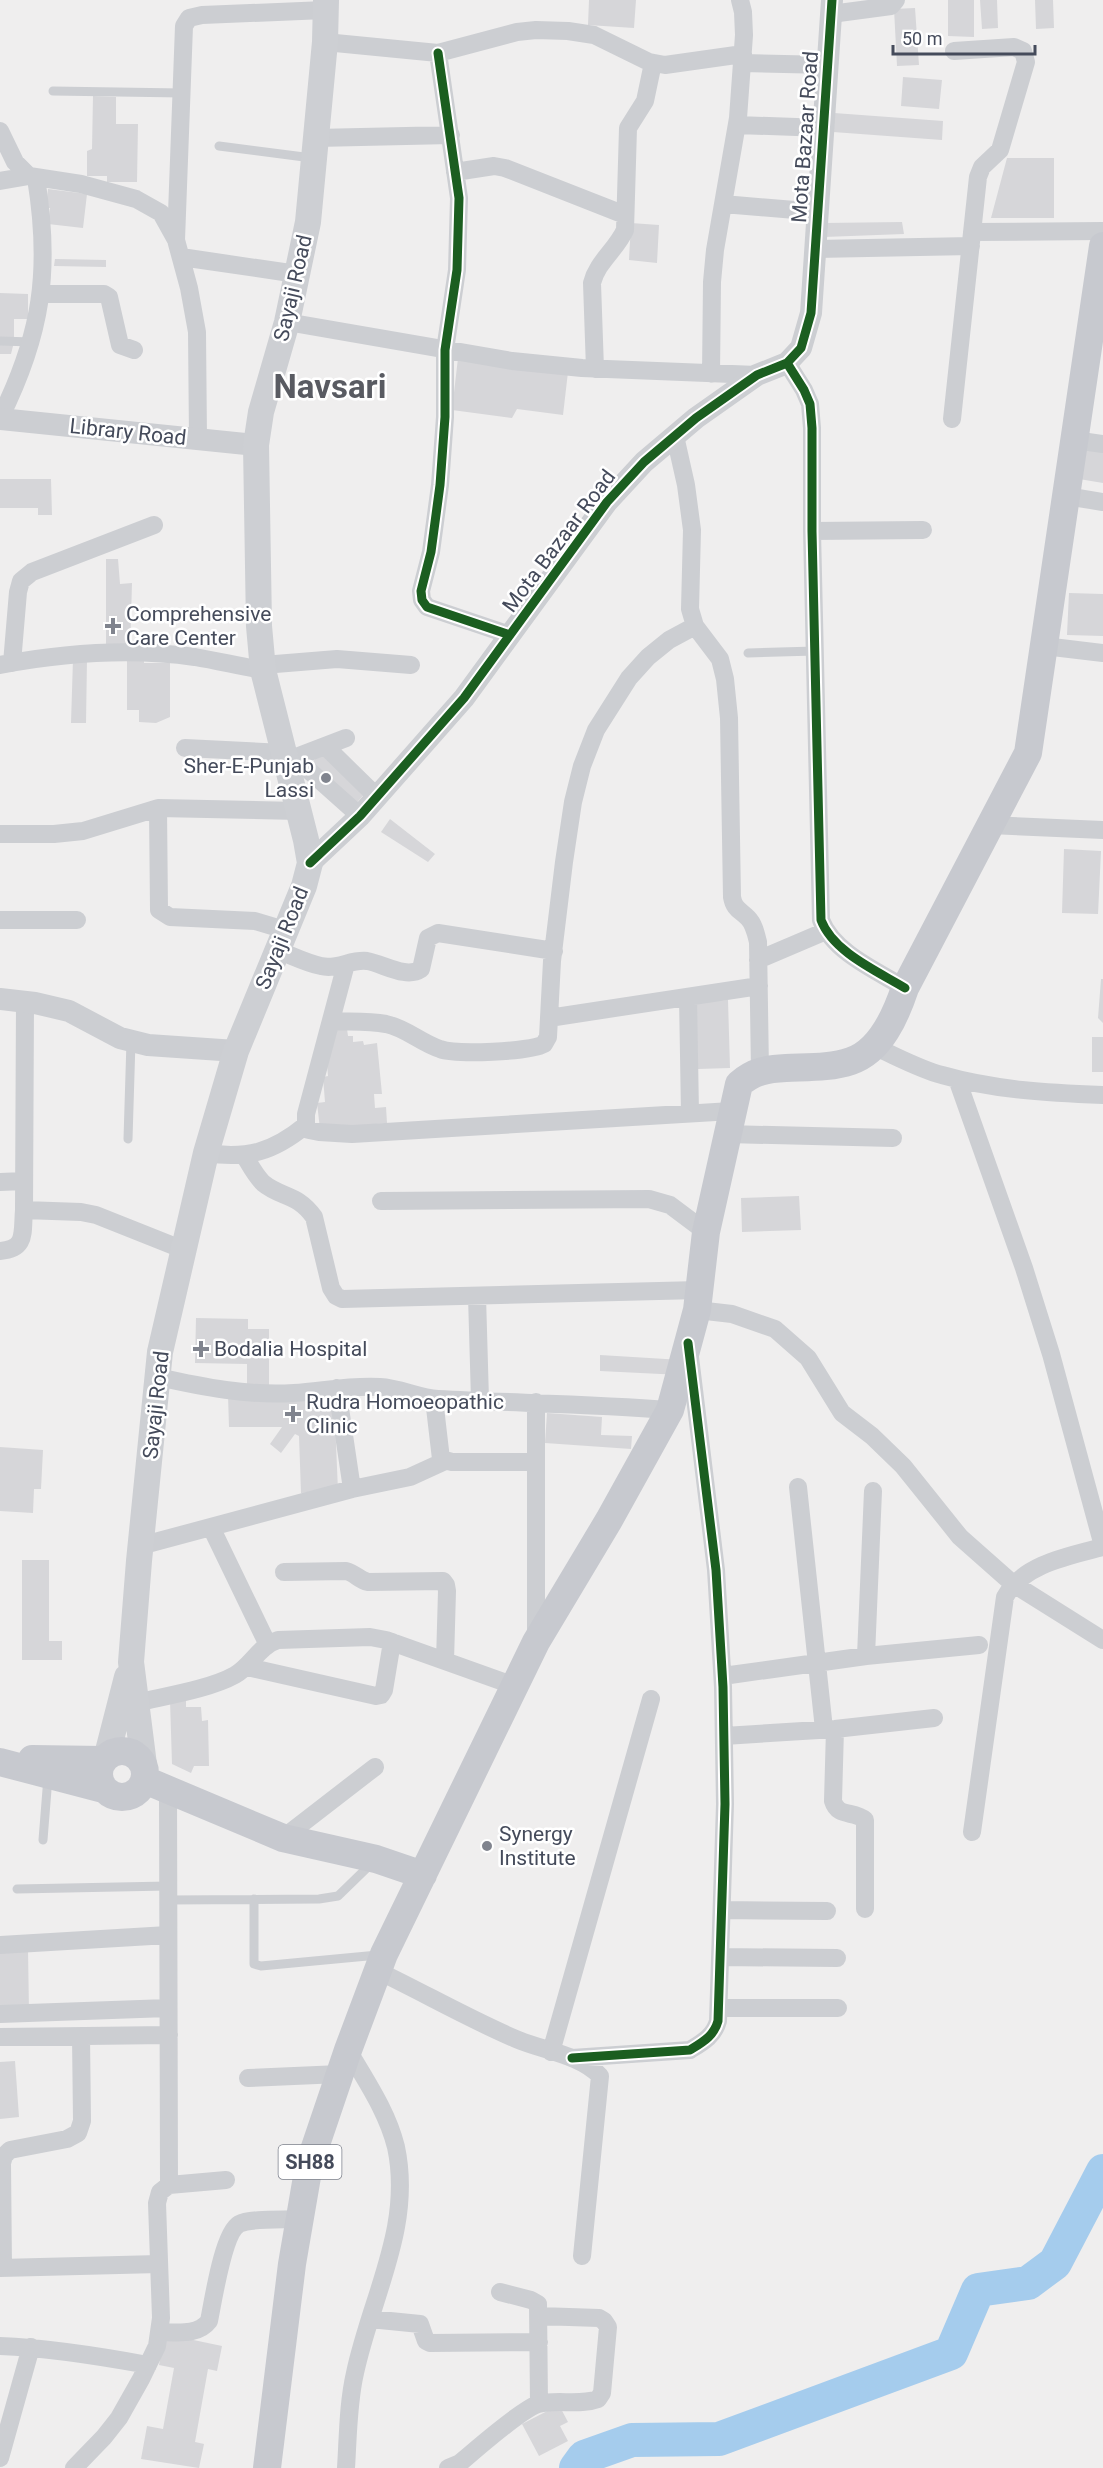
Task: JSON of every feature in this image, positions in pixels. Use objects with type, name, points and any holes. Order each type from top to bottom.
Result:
[{"type":"main road","name":"Sayaji Road","points":[[152,1778],[136,1703],[131,1662],[140,1546],[160,1352],[206,1153],[236,1051],[304,886],[310,863],[289,757],[263,667],[259,626],[256,445],[261,412],[286,322],[308,222],[325,42],[325,5]]},
{"type":"main road","points":[[0,1760],[105,1758],[121,1750],[135,1754],[152,1778],[283,1838],[376,1859],[423,1875],[536,1642],[609,1520],[670,1410],[698,1300],[706,1232],[739,1084],[751,1073],[760,1071],[824,1066],[853,1061],[873,1046],[894,1020],[905,988],[1028,753],[1074,440],[1099,296],[1103,246]]},
{"type":"main road","points":[[103,1789],[99,1780],[99,1770],[105,1758],[131,1662]]},
{"type":"main road","points":[[0,1760],[103,1789],[114,1797],[127,1797],[138,1791],[152,1778]]},
{"type":"main road","name":"SH88","points":[[267,2468],[292,2264],[309,2165],[381,1963],[423,1875]]},
{"type":"street","points":[[711,374],[712,282],[737,125],[742,59],[743,12],[740,0]]},
{"type":"street","points":[[831,7],[891,6],[896,0]]},
{"type":"street","points":[[178,249],[184,26],[189,18],[225,7],[325,5]]},
{"type":"street","name":"Mota Bazaar Road","points":[[310,863],[360,816],[464,698],[607,502],[644,462],[696,418],[757,375],[788,363],[801,348],[811,313],[831,7]]},
{"type":"street","points":[[325,42],[438,53],[517,32],[568,31],[594,35],[652,63],[665,65],[742,59],[828,65]]},
{"type":"street","points":[[952,419],[978,177],[982,166],[1000,150],[1026,62],[1023,51],[1014,47],[954,51]]},
{"type":"street","points":[[438,53],[459,198],[457,270],[445,350],[445,417],[440,485],[431,552],[421,591],[422,600],[428,607],[510,635]]},
{"type":"street","points":[[594,369],[592,283],[595,272],[625,230],[628,128],[645,101],[652,63]]},
{"type":"street","points":[[737,125],[824,128]]},
{"type":"street","points":[[0,131],[15,162],[32,177],[43,219],[44,260],[41,294],[32,342],[18,382],[0,418]]},
{"type":"street","points":[[315,148],[451,135]]},
{"type":"street","points":[[455,172],[494,166],[505,168],[625,215]]},
{"type":"street","points":[[0,181],[32,177],[81,184],[136,199],[161,213],[178,249],[197,333],[198,440]]},
{"type":"street","points":[[723,204],[819,212]]},
{"type":"street","points":[[816,249],[1103,231]]},
{"type":"street","points":[[178,249],[297,274]]},
{"type":"street","points":[[41,294],[104,294],[110,297],[120,345],[134,350]]},
{"type":"street","points":[[286,322],[512,361],[594,369],[757,375]]},
{"type":"street","points":[[788,363],[810,404],[821,920],[826,932],[859,960],[905,988]]},
{"type":"street","name":"Library Road","points":[[0,418],[256,445]]},
{"type":"street","points":[[675,436],[686,485],[692,530],[690,609],[694,626],[720,659],[725,679],[729,718],[732,897],[739,912],[748,918],[753,926],[758,942],[760,1071]]},
{"type":"street","points":[[1074,440],[1103,444]]},
{"type":"street","points":[[1066,496],[1103,502]]},
{"type":"street","points":[[154,525],[32,572],[21,581],[6,664],[38,658],[141,653],[194,657],[263,667],[337,659],[411,665]]},
{"type":"street","points":[[812,531],[923,530]]},
{"type":"street","points":[[331,1021],[386,1024],[415,1035],[440,1050],[460,1052],[538,1048],[544,1044],[548,1037],[554,951],[573,802],[582,766],[596,730],[629,678],[648,657],[669,640],[694,626]]},
{"type":"street","points":[[1044,646],[1103,653]]},
{"type":"street","points":[[184,748],[289,757],[325,747],[346,738]]},
{"type":"street","points":[[325,747],[377,797]]},
{"type":"street","points":[[289,757],[360,816]]},
{"type":"street","points":[[158,808],[159,910],[170,917],[255,921],[322,967],[368,961],[409,973],[416,972],[423,965],[428,938],[438,933],[554,951]]},
{"type":"street","points":[[0,834],[54,834],[83,831],[158,808],[299,811]]},
{"type":"street","points":[[990,825],[1103,830]]},
{"type":"street","points":[[0,920],[76,920]]},
{"type":"street","points":[[758,960],[826,932]]},
{"type":"street","points":[[346,964],[306,1114],[306,1125],[309,1130],[352,1134],[690,1113],[730,1122],[893,1138]]},
{"type":"street","points":[[549,1018],[759,986]]},
{"type":"street","points":[[688,997],[690,1113]]},
{"type":"street","points":[[0,999],[69,1011],[103,1030],[148,1045],[190,1050],[236,1051]]},
{"type":"street","points":[[0,1251],[16,1248],[21,1243],[24,1210],[25,1002]]},
{"type":"street","points":[[873,1046],[940,1075],[980,1085],[1040,1092],[1103,1095]]},
{"type":"street","points":[[957,1079],[1024,1268],[1051,1354],[1103,1546],[1052,1562],[1026,1574],[1012,1583],[1005,1597],[972,1832]]},
{"type":"street","points":[[206,1153],[227,1156],[244,1155],[270,1149],[306,1125]]},
{"type":"street","points":[[244,1155],[264,1184],[294,1198],[314,1217],[331,1288],[336,1296],[353,1300],[477,1296],[698,1300],[775,1329],[808,1358],[842,1413],[872,1436],[903,1466],[960,1537],[1012,1583],[1103,1640]]},
{"type":"street","points":[[0,1182],[24,1181]]},
{"type":"street","points":[[381,1201],[649,1199],[670,1205],[706,1232]]},
{"type":"street","points":[[24,1210],[81,1212],[96,1215],[184,1250]]},
{"type":"street","points":[[477,1296],[480,1400]]},
{"type":"street","points":[[572,2058],[690,2049],[707,2039],[715,2030],[719,2008],[722,1910],[723,1676],[716,1570],[688,1343]]},
{"type":"street","points":[[158,1377],[202,1387],[247,1392],[292,1393],[337,1388],[381,1387],[407,1391],[434,1399],[593,1404],[670,1410]]},
{"type":"street","points":[[337,1388],[352,1489]]},
{"type":"street","points":[[434,1399],[438,1452],[441,1459],[445,1461]]},
{"type":"street","points":[[536,1402],[536,1642]]},
{"type":"street","points":[[140,1546],[352,1489],[410,1477],[445,1461],[536,1462]]},
{"type":"street","points":[[798,1487],[817,1664],[830,1729],[833,1801],[835,1808],[843,1813],[861,1815],[865,1820],[865,1909]]},
{"type":"street","points":[[866,1656],[873,1491]]},
{"type":"street","points":[[211,1527],[267,1643]]},
{"type":"street","points":[[284,1572],[346,1571],[368,1582],[442,1581],[447,1591],[445,1661]]},
{"type":"street","points":[[136,1703],[220,1681],[247,1666],[267,1643],[278,1640],[370,1636],[515,1686]]},
{"type":"street","points":[[247,1666],[376,1696],[381,1695],[384,1690],[392,1642]]},
{"type":"street","points":[[723,1676],[866,1656],[979,1645]]},
{"type":"street","points":[[551,2052],[651,1699]]},
{"type":"street","points":[[724,1736],[830,1729],[934,1718]]},
{"type":"street","points":[[283,1838],[375,1767]]},
{"type":"street","points":[[152,1778],[168,1893],[169,2185]]},
{"type":"street","points":[[722,1910],[827,1911]]},
{"type":"street","points":[[0,1946],[168,1935]]},
{"type":"street","points":[[720,1957],[837,1958]]},
{"type":"street","points":[[381,1963],[515,2039],[572,2058],[593,2068],[600,2076],[582,2256]]},
{"type":"street","points":[[0,2014],[168,2008]]},
{"type":"street","points":[[719,2008],[838,2008]]},
{"type":"street","points":[[0,2037],[168,2035]]},
{"type":"street","points":[[81,2036],[82,2121],[78,2133],[67,2139],[10,2150],[4,2156],[2,2163],[1,2268],[159,2264]]},
{"type":"street","points":[[248,2078],[344,2062],[385,2113],[399,2168],[400,2205],[394,2246],[354,2374],[346,2468]]},
{"type":"street","points":[[74,2468],[104,2438],[119,2418],[148,2365],[160,2332],[162,2318],[157,2203],[160,2192],[169,2185],[226,2180]]},
{"type":"street","points":[[160,2332],[195,2331],[204,2328],[208,2321],[227,2242],[233,2228],[241,2222],[300,2219]]},
{"type":"street","points":[[500,2292],[538,2304],[539,2404]]},
{"type":"street","points":[[448,2468],[459,2463],[530,2408],[539,2404],[590,2402],[598,2399],[602,2393],[608,2327],[604,2321],[599,2318],[539,2316]]},
{"type":"street","points":[[370,2319],[420,2324],[426,2341],[430,2343],[539,2342]]},
{"type":"street","points":[[0,2346],[32,2347],[90,2354],[148,2365]]},
{"type":"street","points":[[0,2458],[32,2347]]},
{"type":"lane","points":[[53,91],[182,93]]},
{"type":"lane","points":[[219,146],[315,148]]},
{"type":"lane","points":[[0,341],[32,342]]},
{"type":"lane","points":[[748,653],[815,651]]},
{"type":"lane","points":[[128,1139],[131,1041]]},
{"type":"lane","points":[[43,1839],[48,1774]]},
{"type":"lane","points":[[17,1888],[168,1893],[254,1899],[319,1899],[338,1896],[376,1859]]},
{"type":"lane","points":[[254,1899],[254,1964],[261,1966],[381,1963]]},
{"type":"building","points":[[589,0],[636,0],[634,28],[588,25]]},
{"type":"building","points":[[948,0],[974,0],[974,37],[948,36]]},
{"type":"building","points":[[980,0],[997,0],[998,28],[982,29]]},
{"type":"building","points":[[1035,0],[1053,0],[1054,28],[1036,29]]},
{"type":"building","points":[[915,8],[919,65],[897,66],[894,9]]},
{"type":"building","points":[[903,77],[942,80],[939,109],[901,106]]},
{"type":"building","points":[[93,96],[116,97],[116,124],[138,124],[137,182],[107,182],[107,176],[87,176],[87,151],[92,149]]},
{"type":"building","points":[[834,113],[943,121],[942,140],[833,132]]},
{"type":"building","points":[[1007,158],[1054,158],[1054,218],[991,218]]},
{"type":"building","points":[[48,189],[87,194],[83,228],[48,224],[50,208],[46,208]]},
{"type":"building","points":[[902,222],[904,234],[824,237],[824,223]]},
{"type":"building","points":[[631,223],[659,225],[657,263],[629,260]]},
{"type":"building","points":[[55,259],[106,260],[106,267],[54,266]]},
{"type":"building","points":[[0,293],[28,294],[28,319],[14,319],[14,342],[11,354],[0,354]]},
{"type":"building","points":[[458,358],[568,372],[563,415],[517,409],[512,418],[452,410]]},
{"type":"building","points":[[1085,449],[1103,452],[1103,483],[1079,479]]},
{"type":"building","points":[[0,479],[51,479],[52,515],[38,515],[38,508],[0,508]]},
{"type":"building","points":[[106,559],[118,559],[120,584],[132,583],[130,652],[106,652]]},
{"type":"building","points":[[1069,593],[1103,594],[1103,636],[1067,635]]},
{"type":"building","points":[[127,656],[144,656],[144,663],[170,663],[170,717],[156,723],[139,722],[139,710],[127,710]]},
{"type":"building","points":[[73,659],[87,659],[86,723],[71,723]]},
{"type":"building","points":[[321,752],[366,792],[354,806],[309,766]]},
{"type":"building","points":[[390,819],[435,854],[428,862],[381,832]]},
{"type":"building","points":[[1064,849],[1101,851],[1098,914],[1062,913]]},
{"type":"building","points":[[1101,979],[1103,979],[1103,1023],[1098,1018]]},
{"type":"building","points":[[728,1000],[730,1068],[698,1069],[695,1001]]},
{"type":"building","points":[[347,1029],[348,1036],[353,1036],[353,1042],[363,1041],[364,1045],[377,1043],[382,1094],[374,1094],[375,1108],[386,1107],[387,1123],[320,1129],[317,1103],[325,1102],[323,1077],[328,1076],[326,1053],[329,1031]]},
{"type":"building","points":[[1092,1037],[1103,1037],[1103,1072],[1092,1072]]},
{"type":"building","points":[[799,1196],[801,1230],[742,1232],[741,1198]]},
{"type":"building","points":[[196,1318],[248,1319],[248,1329],[269,1329],[269,1387],[247,1387],[247,1364],[195,1363]]},
{"type":"building","points":[[600,1355],[682,1360],[681,1375],[600,1371]]},
{"type":"building","points":[[228,1395],[334,1397],[338,1491],[301,1493],[299,1436],[295,1434],[281,1453],[270,1444],[282,1427],[229,1427]]},
{"type":"building","points":[[547,1413],[602,1417],[601,1435],[632,1436],[631,1449],[545,1443]]},
{"type":"building","points":[[0,1447],[43,1450],[41,1489],[34,1489],[33,1513],[0,1511]]},
{"type":"building","points":[[22,1560],[49,1560],[49,1641],[62,1641],[62,1660],[22,1660]]},
{"type":"building","points":[[186,1699],[186,1707],[201,1707],[202,1721],[208,1720],[209,1766],[194,1766],[191,1773],[172,1764],[170,1700]]},
{"type":"building","points":[[28,1949],[29,2013],[0,2014],[0,1950]]},
{"type":"building","points":[[15,2061],[19,2117],[0,2119],[0,2062]]},
{"type":"building","points":[[165,2334],[222,2346],[217,2371],[208,2369],[195,2442],[204,2444],[199,2468],[141,2459],[147,2426],[163,2429],[174,2368],[159,2365]]},
{"type":"building","points":[[559,2405],[568,2422],[560,2426],[568,2441],[539,2456],[522,2424]]},
{"type":"waterway","points":[[576,2468],[584,2457],[632,2440],[719,2439],[951,2353],[978,2290],[1028,2283],[1055,2263],[1103,2171]]},
{"type":"cycle path","points":[[310,863],[360,816],[464,698],[607,502],[644,462],[696,418],[757,375],[787,363],[801,348],[811,313],[832,0]]},
{"type":"cycle path","points":[[438,53],[459,198],[457,270],[445,350],[445,417],[440,485],[431,552],[421,591],[422,600],[427,607],[510,635]]},
{"type":"cycle path","points":[[787,363],[810,404],[812,428],[812,531],[821,920],[835,942],[845,951],[905,988]]},
{"type":"cycle path","points":[[572,2058],[690,2050],[711,2035],[718,2021],[725,1804],[723,1687],[716,1570],[688,1343]]},
{"type":"place","name":"Comprehensive Care Center","points":[[113,626]]},
{"type":"place","name":"Sher-E-Punjab Lassi","points":[[326,778]]},
{"type":"place","name":"Bodalia Hospital","points":[[201,1349]]},
{"type":"place","name":"Rudra Homoeopathic Clinic","points":[[293,1414]]},
{"type":"place","name":"Synergy Institute","points":[[487,1846]]},
{"type":"district","name":"Navsari","points":[[330,386]]}]
